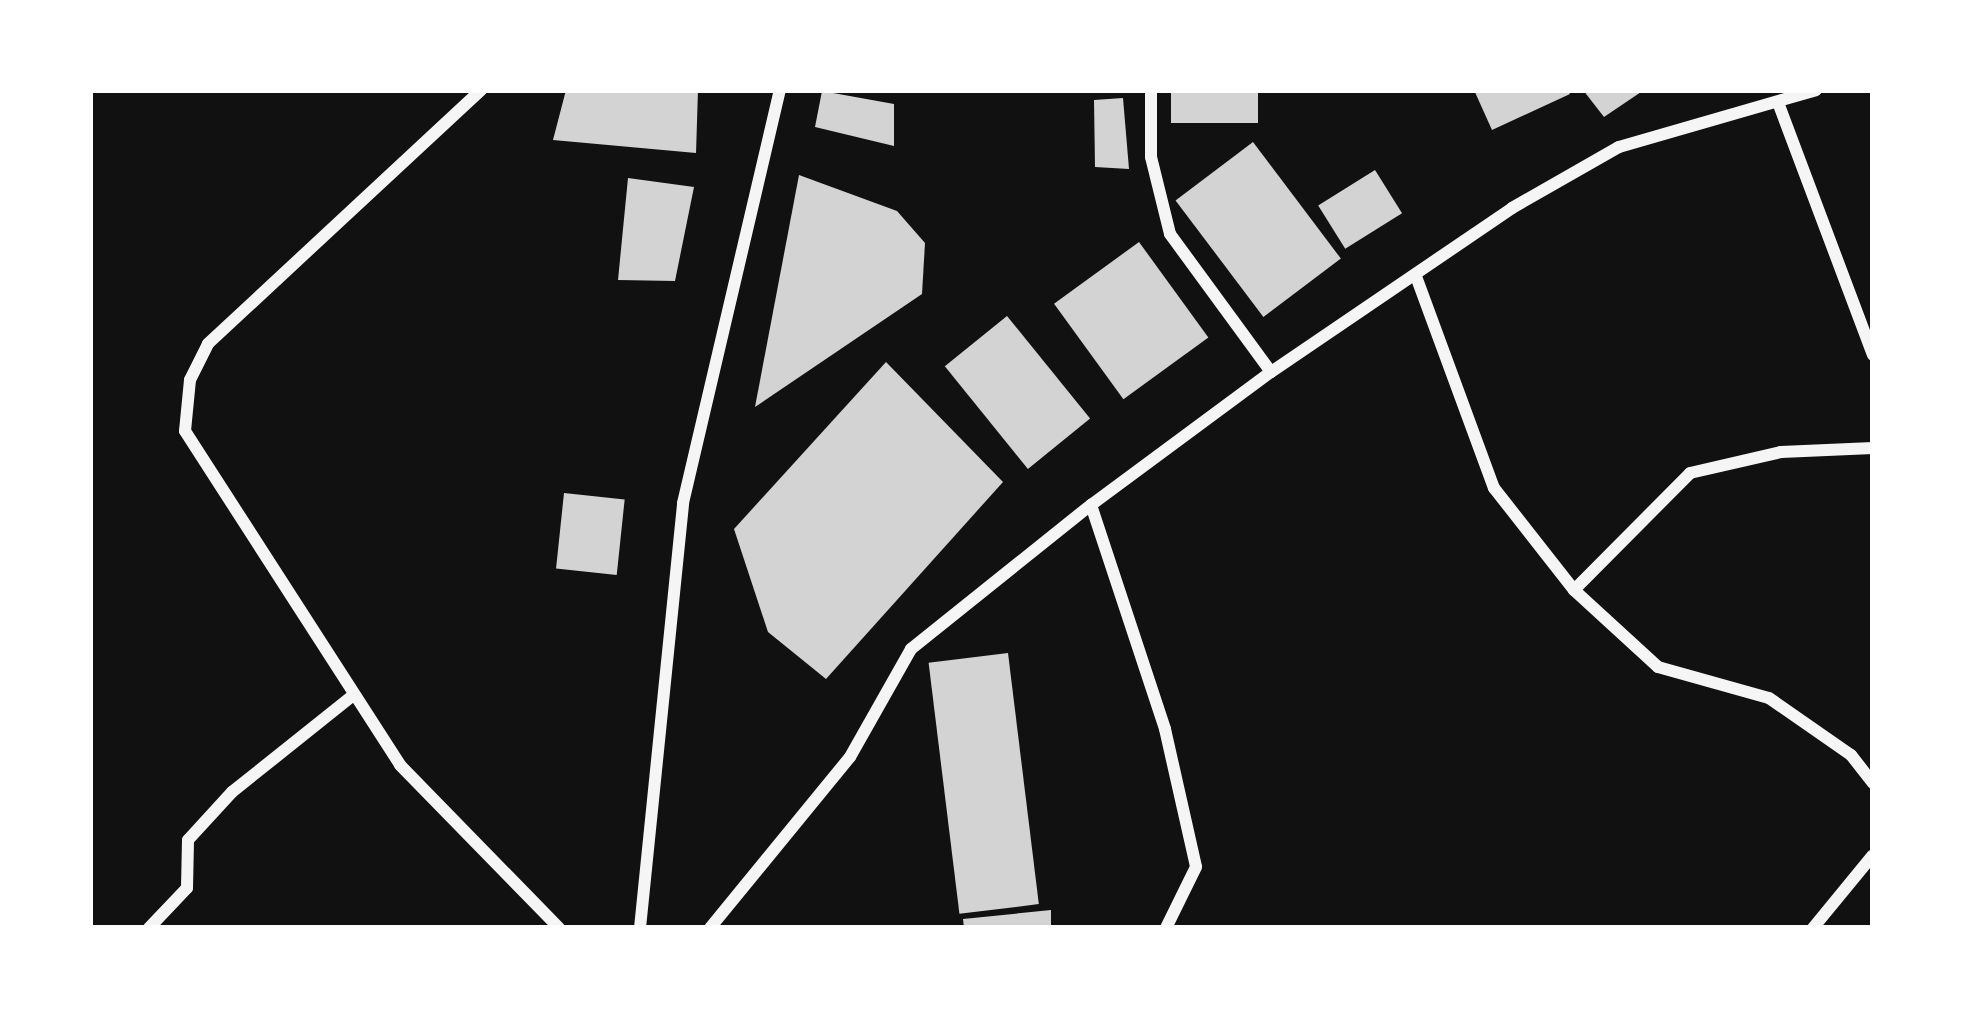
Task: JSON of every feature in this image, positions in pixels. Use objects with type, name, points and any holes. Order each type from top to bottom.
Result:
[{"type":"street","points":[[481,90],[208,344],[190,380],[185,431],[351,697],[400,764],[560,928]]},
{"type":"street","points":[[640,928],[683,503],[780,90]]},
{"type":"street","points":[[1151,90],[1151,157],[1170,234],[1271,372]]},
{"type":"street","points":[[710,928],[850,757],[911,649],[1091,505],[1271,372],[1417,279],[1512,208],[1619,147],[1779,105],[1816,90]]},
{"type":"street","points":[[1779,105],[1873,355]]},
{"type":"street","points":[[1417,279],[1494,488],[1574,590],[1658,667],[1769,698],[1851,754],[1873,783]]},
{"type":"street","points":[[1574,590],[1690,473],[1780,452],[1873,448]]},
{"type":"street","points":[[1091,505],[1165,729],[1196,867],[1166,928]]},
{"type":"street","points":[[154,927],[187,888],[188,840],[232,792],[351,697]]},
{"type":"street","points":[[1813,928],[1873,855]]},
{"type":"building","points":[[566,90],[698,90],[696,153],[553,140]]},
{"type":"building","points":[[1171,90],[1258,90],[1258,123],[1171,123]]},
{"type":"building","points":[[1474,90],[1568,90],[1570,94],[1492,130]]},
{"type":"building","points":[[1583,90],[1644,90],[1604,117]]},
{"type":"building","points":[[822,91],[894,104],[894,146],[815,127]]},
{"type":"building","points":[[1123,98],[1129,169],[1095,167],[1094,100]]},
{"type":"building","points":[[1253,142],[1341,259],[1263,317],[1176,200]]},
{"type":"building","points":[[1375,170],[1402,213],[1345,249],[1318,206]]},
{"type":"building","points":[[799,175],[897,211],[925,243],[922,294],[755,407]]},
{"type":"building","points":[[628,178],[694,187],[675,281],[618,280]]},
{"type":"building","points":[[1139,242],[1208,337],[1123,399],[1054,304]]},
{"type":"building","points":[[1007,316],[1090,419],[1028,469],[945,366]]},
{"type":"building","points":[[886,362],[1003,482],[826,679],[768,632],[734,529]]},
{"type":"building","points":[[564,493],[625,499],[617,575],[556,569]]},
{"type":"building","points":[[1008,653],[1039,904],[959,914],[929,663]]},
{"type":"building","points":[[1051,910],[1051,928],[964,928],[963,919]]}]
